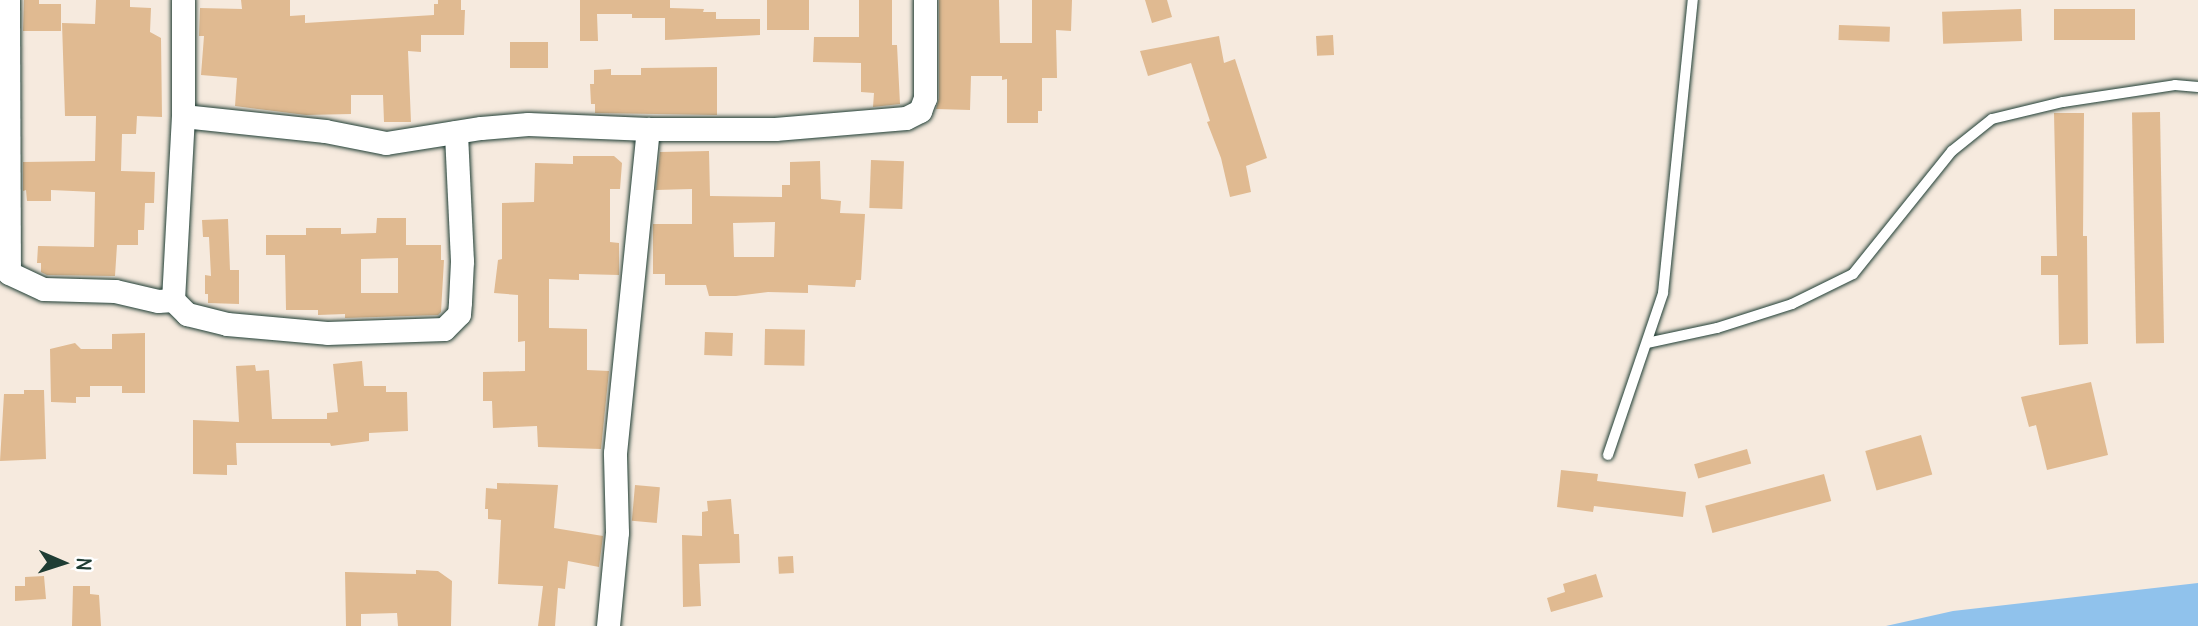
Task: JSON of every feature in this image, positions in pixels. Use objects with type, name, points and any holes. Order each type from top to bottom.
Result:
[{"type":"street","points":[[8,0],[5,277],[44,289],[115,291],[158,301],[173,300]]},
{"type":"street","points":[[183,0],[183,116],[173,300],[187,314],[228,324],[327,333],[444,329],[459,314],[460,302],[462,261],[456,132]]},
{"type":"street","points":[[183,116],[325,131],[386,142],[528,124],[648,129],[775,129],[906,118],[920,111],[925,98],[925,0]]},
{"type":"street","points":[[608,626],[617,532],[616,440],[648,129]]},
{"type":"lane","points":[[1608,455],[1664,293],[1693,0]]},
{"type":"lane","points":[[1647,343],[1717,328],[1792,304],[1853,274],[1952,150],[1992,119],[2063,102],[2175,85],[2198,87]]},
{"type":"water","points":[[2198,583],[2198,626],[1886,626],[1953,611]]},
{"type":"building","points":[[24,0],[39,0],[39,4],[61,4],[61,31],[23,31]]},
{"type":"building","points":[[96,0],[130,0],[130,7],[151,8],[150,32],[161,38],[162,117],[137,116],[136,134],[122,134],[121,171],[155,172],[154,203],[145,203],[144,230],[138,230],[138,245],[117,245],[115,276],[47,275],[41,272],[41,263],[37,263],[38,246],[94,247],[95,192],[51,190],[51,201],[27,201],[26,190],[23,191],[23,162],[95,161],[96,116],[65,116],[62,23],[95,24]]},
{"type":"building","points":[[241,0],[290,0],[290,16],[305,15],[305,23],[434,15],[434,4],[438,4],[438,0],[461,0],[461,10],[465,10],[464,35],[421,35],[421,52],[408,51],[411,122],[384,122],[383,95],[351,95],[351,114],[306,115],[235,106],[237,78],[201,75],[204,36],[199,36],[200,8],[242,9]]},
{"type":"building","points":[[580,0],[670,0],[670,8],[704,9],[703,12],[716,12],[716,19],[760,19],[760,35],[665,40],[665,18],[597,14],[598,41],[580,41]]},
{"type":"building","points":[[767,0],[809,0],[809,30],[767,30]]},
{"type":"building","points":[[859,0],[892,0],[892,45],[897,45],[900,104],[873,107],[874,93],[861,92],[861,63],[813,62],[814,37],[859,37]]},
{"type":"building","points":[[939,0],[999,0],[1000,43],[1032,43],[1032,0],[1072,0],[1071,31],[1056,30],[1057,78],[1042,78],[1042,111],[1038,111],[1038,123],[1007,123],[1007,79],[1002,80],[1002,76],[971,76],[970,110],[936,109],[939,98]]},
{"type":"building","points":[[1145,0],[1167,0],[1172,17],[1152,23]]},
{"type":"building","points":[[2021,9],[2022,41],[1943,44],[1942,12]]},
{"type":"building","points":[[2054,9],[2135,9],[2135,40],[2054,40]]},
{"type":"building","points":[[1839,25],[1890,27],[1889,42],[1838,40]]},
{"type":"building","points":[[1333,35],[1334,55],[1317,56],[1316,36]]},
{"type":"building","points":[[1219,36],[1224,63],[1235,59],[1267,158],[1246,166],[1251,192],[1230,197],[1221,158],[1207,122],[1210,121],[1191,63],[1148,76],[1140,51]]},
{"type":"building","points":[[510,42],[548,42],[548,68],[510,68]]},
{"type":"building","points":[[717,67],[717,115],[595,113],[595,104],[591,104],[590,84],[594,84],[594,70],[611,69],[611,75],[641,75],[641,68]]},
{"type":"building","points":[[2132,112],[2160,112],[2164,343],[2136,343]]},
{"type":"building","points":[[2054,113],[2084,113],[2083,236],[2087,236],[2088,344],[2059,345],[2058,275],[2041,275],[2041,256],[2057,256]]},
{"type":"building","points":[[709,151],[710,196],[782,197],[782,185],[790,185],[790,162],[820,161],[821,199],[841,201],[840,213],[865,214],[861,280],[856,280],[855,287],[808,285],[808,293],[768,292],[736,296],[709,296],[706,285],[665,285],[665,274],[653,274],[653,224],[692,224],[692,189],[656,190],[660,152]],"holes":[[[775,222],[774,257],[734,257],[733,223]]]},
{"type":"building","points":[[573,156],[614,156],[622,163],[620,189],[610,189],[610,242],[619,243],[619,275],[579,274],[579,280],[549,279],[549,328],[587,329],[587,370],[609,371],[601,449],[538,447],[537,426],[493,428],[492,401],[483,401],[483,372],[525,371],[525,341],[518,342],[518,295],[494,293],[498,260],[502,259],[502,203],[534,202],[535,163],[573,164]]},
{"type":"building","points":[[871,160],[904,161],[902,209],[869,208]]},
{"type":"building","points":[[377,218],[406,218],[406,245],[441,245],[441,260],[444,260],[441,312],[438,315],[345,318],[345,314],[318,315],[318,310],[286,310],[285,255],[266,255],[266,235],[306,235],[306,228],[341,228],[341,234],[376,233]],"holes":[[[398,258],[398,293],[361,293],[361,259]]]},
{"type":"building","points":[[228,219],[230,270],[239,270],[239,304],[208,303],[205,275],[211,276],[209,237],[203,237],[202,220]]},
{"type":"building","points":[[765,329],[805,330],[804,366],[764,365]]},
{"type":"building","points":[[705,332],[733,333],[732,356],[704,355]]},
{"type":"building","points":[[145,333],[145,393],[122,393],[122,386],[90,386],[90,397],[76,397],[76,403],[51,402],[50,349],[75,343],[81,349],[112,349],[112,334]]},
{"type":"building","points":[[362,361],[364,386],[386,386],[386,392],[407,392],[408,431],[369,433],[369,441],[331,446],[330,443],[236,443],[237,465],[227,465],[227,475],[193,474],[193,420],[239,422],[236,366],[255,365],[256,371],[269,370],[272,419],[327,419],[327,413],[338,412],[333,364]]},
{"type":"building","points":[[2091,382],[2108,455],[2047,470],[2036,425],[2029,427],[2021,397]]},
{"type":"building","points":[[24,390],[44,390],[46,459],[0,461],[4,394],[24,394]]},
{"type":"building","points":[[1921,435],[1932,474],[1877,490],[1865,451]]},
{"type":"building","points":[[1747,449],[1751,463],[1698,479],[1694,464]]},
{"type":"building","points":[[1561,470],[1598,474],[1597,481],[1686,492],[1683,517],[1594,506],[1593,512],[1557,507]]},
{"type":"building","points":[[1824,474],[1831,501],[1712,533],[1705,506]]},
{"type":"building","points":[[497,483],[558,485],[554,528],[603,536],[599,567],[568,561],[565,589],[558,588],[555,626],[538,626],[543,586],[498,584],[501,520],[488,519],[488,509],[485,509],[486,488],[497,489]]},
{"type":"building","points":[[635,485],[660,487],[657,523],[632,521]]},
{"type":"building","points":[[731,499],[734,534],[739,534],[740,563],[699,564],[701,606],[683,607],[682,535],[702,536],[702,512],[708,511],[707,501]]},
{"type":"building","points":[[793,556],[794,573],[779,574],[778,557]]},
{"type":"building","points":[[416,570],[438,571],[452,581],[451,626],[398,626],[397,613],[361,614],[361,626],[346,626],[345,572],[416,574]]},
{"type":"building","points":[[1596,574],[1603,597],[1551,612],[1547,598],[1565,592],[1563,584]]},
{"type":"building","points":[[44,576],[46,599],[15,601],[15,586],[25,586],[25,577]]},
{"type":"building","points":[[73,586],[90,586],[90,594],[99,595],[101,626],[72,626]]}]
